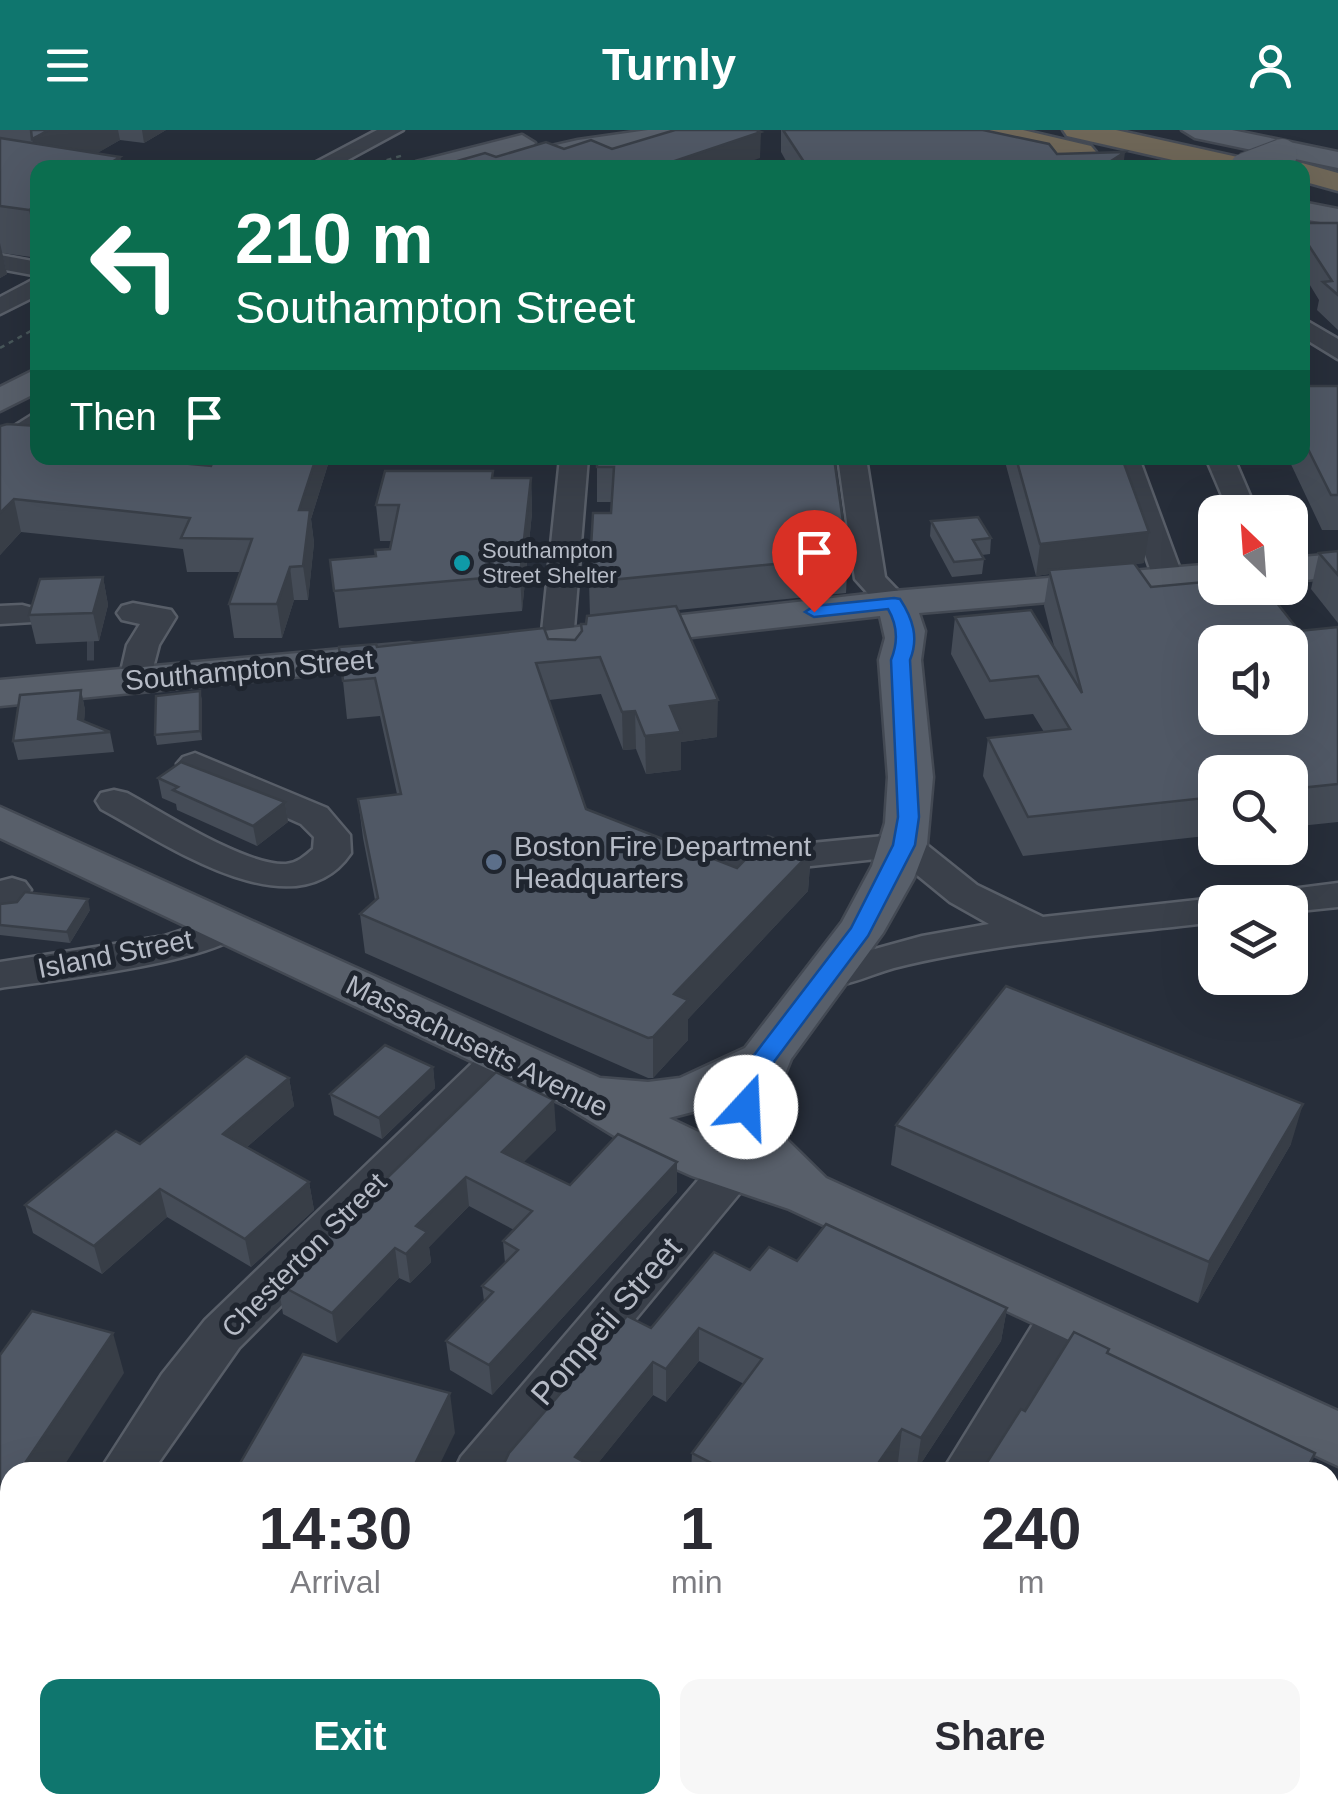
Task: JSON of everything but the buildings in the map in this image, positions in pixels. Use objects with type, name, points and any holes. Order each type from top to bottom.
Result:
[{"type":"highway","points":[[1023,130],[1106,160]]},
{"type":"highway","points":[[1077,130],[1212,160]]},
{"type":"highway","points":[[1140,130],[1299,160]]},
{"type":"highway","points":[[973,136],[1092,160]]},
{"type":"highway","points":[[1310,165],[1338,184]]},
{"type":"highway","points":[[1310,199],[1338,204]]},
{"type":"main road","points":[[432,160],[529,130]]},
{"type":"main road","points":[[440,160],[581,130]]},
{"type":"main road","points":[[492,160],[624,130]]},
{"type":"main road","points":[[526,160],[578,148],[702,130]]},
{"type":"main road","points":[[1196,130],[1301,160]]},
{"type":"main road","points":[[1305,160],[1338,134]]},
{"type":"main road","points":[[1310,212],[1338,217]]},
{"type":"main road","points":[[0,366],[30,353]]},
{"type":"main road","points":[[0,401],[30,360]]},
{"type":"main road","points":[[1308,568],[1338,565]]},
{"type":"main road","name":"Southampton Street","points":[[0,693],[140,663],[456,650],[561,653],[786,615],[1198,577]]},
{"type":"main road","points":[[809,1194],[758,1145],[746,1126],[749,1093],[762,1061],[860,931],[904,845],[909,784],[900,660],[907,644],[906,630],[894,603]]},
{"type":"main road","points":[[786,615],[842,620],[874,636],[900,660]]},
{"type":"main road","name":"Massachusetts Avenue","points":[[0,821],[583,1092],[666,1142],[733,1170],[809,1194],[1338,1440]]},
{"type":"main road","points":[[583,1092],[638,1103],[680,1100],[762,1061]]},
{"type":"street","points":[[331,160],[393,130]]},
{"type":"street","points":[[1310,228],[1338,235]]},
{"type":"street","points":[[0,262],[30,268]]},
{"type":"street","points":[[0,308],[30,289]]},
{"type":"street","points":[[1310,330],[1338,353]]},
{"type":"street","points":[[1310,353],[1338,353]]},
{"type":"street","points":[[0,448],[30,425]]},
{"type":"street","points":[[561,653],[574,465]]},
{"type":"street","points":[[853,465],[870,579],[894,603]]},
{"type":"street","points":[[1128,465],[1169,580]]},
{"type":"street","points":[[1223,465],[1236,495]]},
{"type":"street","points":[[132,613],[160,617],[140,663]]},
{"type":"street","points":[[114,802],[258,874],[292,876],[308,872],[332,853],[332,835],[314,816],[195,764]]},
{"type":"street","points":[[679,868],[904,845],[955,892],[980,908],[1038,929]]},
{"type":"street","points":[[1308,900],[1338,896]]},
{"type":"street","points":[[827,975],[885,956],[1038,929],[1198,912]]},
{"type":"street","points":[[1308,915],[1338,929]]},
{"type":"street","name":"Island Street","points":[[0,974],[171,948],[229,927]]},
{"type":"street","name":"Chesterton Street","points":[[131,1462],[222,1334],[506,1056]]},
{"type":"street","name":"Pompeii Street","points":[[487,1462],[733,1170]]},
{"type":"street","points":[[972,1462],[1065,1312]]},
{"type":"path","points":[[0,348],[30,350]]},
{"type":"tunnel","points":[[87,645],[94,645]]},
{"type":"place","name":"Southampton Street Shelter","points":[[462,563]]},
{"type":"place","name":"Boston Fire Department Headquarters","points":[[494,862]]},
{"type":"route","points":[[746,1107],[762,1061],[860,931],[883,890],[904,845],[908,817],[900,660],[907,644],[901,616],[894,603],[814,612]]}]
